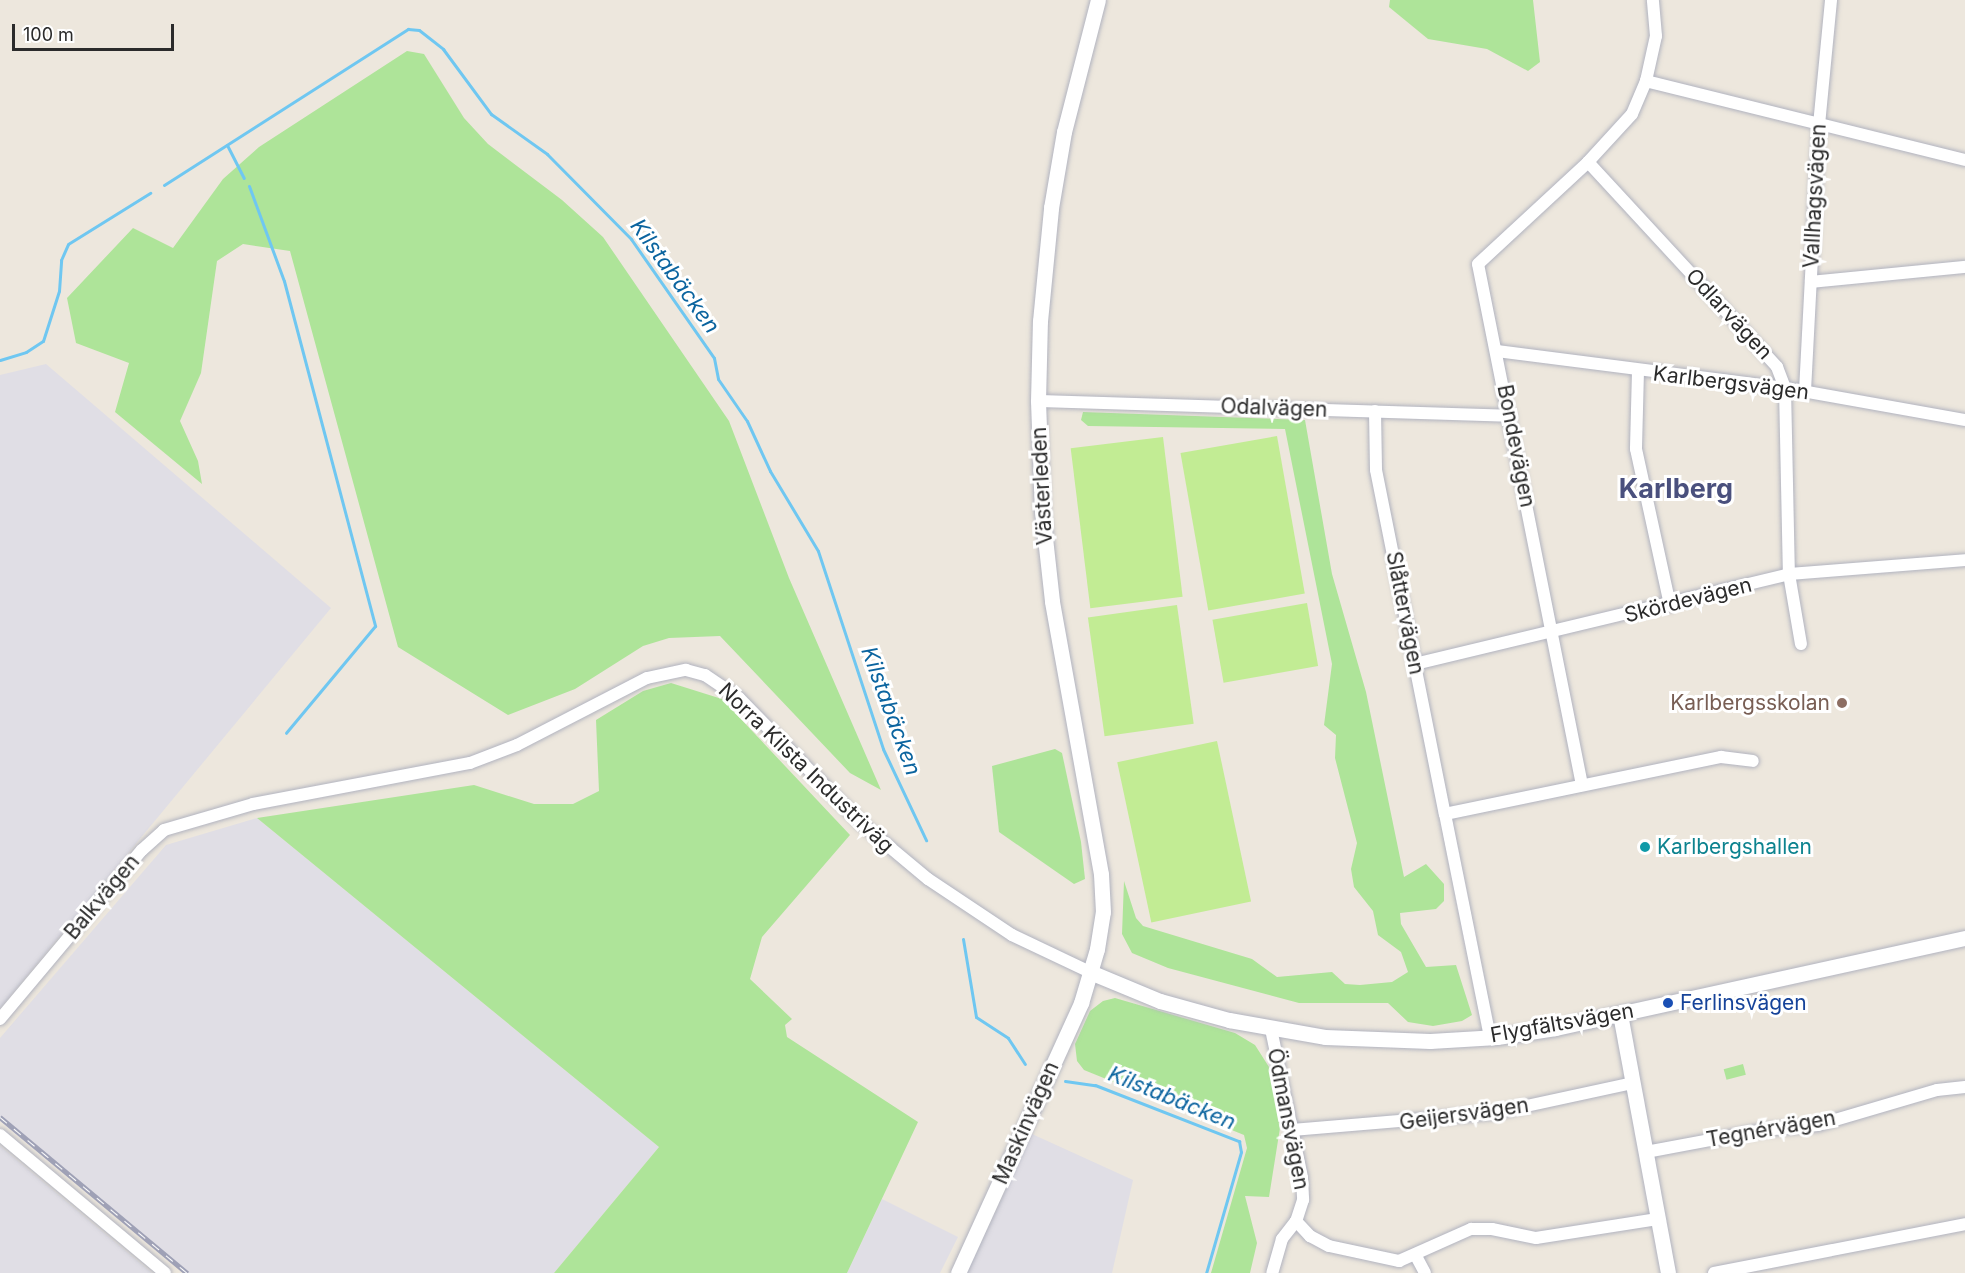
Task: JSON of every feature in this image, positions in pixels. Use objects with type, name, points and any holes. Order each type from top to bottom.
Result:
[{"type":"street","name":"Västerleden","points":[[1090,972],[1101,928],[1103,893],[1052,601],[1042,510],[1038,401],[1041,302],[1051,208],[1064,132],[1098,0]]},
{"type":"street","name":"Bondevägen","points":[[1582,785],[1478,264],[1588,162],[1632,114],[1646,81],[1657,24],[1653,0]]},
{"type":"street","name":"Vallhagsvägen","points":[[1805,392],[1819,125],[1831,0]]},
{"type":"street","points":[[1646,81],[1965,160]]},
{"type":"street","name":"Odlarvägen","points":[[1588,162],[1778,367],[1785,388],[1790,574],[1801,644]]},
{"type":"street","points":[[1811,282],[1965,267]]},
{"type":"street","name":"Karlbergsvägen","points":[[1497,351],[1638,371],[1785,388],[1965,420]]},
{"type":"street","points":[[1638,371],[1636,449],[1670,605]]},
{"type":"street","name":"Odalvägen","points":[[1038,401],[1510,416]]},
{"type":"street","name":"Slåttervägen","points":[[1375,411],[1376,470],[1490,1038]]},
{"type":"street","name":"Skördevägen","points":[[1415,664],[1670,605],[1790,574],[1965,560]]},
{"type":"street","name":"Norra Kilsta Industriväg","points":[[228,810],[470,763],[517,745],[647,678],[686,670],[705,675],[739,698],[869,831],[928,879],[1012,935],[1090,972]]},
{"type":"street","points":[[1445,814],[1721,757],[1753,761]]},
{"type":"street","name":"Balkvägen","points":[[0,1019],[155,836],[182,822],[228,810]]},
{"type":"street","name":"Flygfältsvägen","points":[[1090,972],[1192,1012],[1271,1029],[1356,1040],[1490,1038],[1620,1014],[1965,938]]},
{"type":"street","name":"Maskinvägen","points":[[958,1273],[1080,1003],[1090,972]]},
{"type":"street","points":[[1620,1014],[1668,1273]]},
{"type":"street","name":"Ödmansvägen","points":[[1271,1029],[1302,1178],[1303,1200],[1296,1221],[1282,1239],[1272,1273]]},
{"type":"street","name":"Geijersvägen","points":[[1292,1130],[1494,1113],[1633,1083]]},
{"type":"street","name":"Tegnérvägen","points":[[1646,1152],[1763,1130],[1818,1125],[1937,1090],[1965,1087]]},
{"type":"street","points":[[0,1135],[165,1273]]},
{"type":"street","points":[[1296,1221],[1310,1236],[1355,1254],[1399,1261],[1416,1256],[1471,1229],[1492,1229],[1536,1238],[1658,1219]]},
{"type":"street","points":[[1714,1273],[1965,1224]]},
{"type":"street","points":[[1416,1256],[1425,1273]]},
{"type":"shaded area","points":[[46,364],[331,608],[0,1008],[0,375]]},
{"type":"shaded area","points":[[257,818],[659,1147],[554,1273],[184,1273],[0,1121],[0,1038],[166,845]]},
{"type":"shaded area","points":[[1032,1134],[1133,1180],[1112,1273],[967,1273]]},
{"type":"shaded area","points":[[0,1146],[152,1273],[0,1273]]},
{"type":"shaded area","points":[[882,1199],[958,1237],[940,1273],[847,1273]]},
{"type":"green space","points":[[1390,0],[1533,0],[1540,62],[1528,71],[1487,49],[1428,39],[1389,7]]},
{"type":"green space","points":[[407,51],[424,54],[464,118],[488,144],[562,200],[603,237],[729,421],[789,578],[881,790],[850,773],[720,636],[669,638],[643,646],[575,689],[508,715],[398,647],[290,251],[243,244],[217,261],[201,373],[180,421],[198,461],[202,484],[115,412],[129,363],[76,343],[67,298],[133,228],[173,248],[223,179],[259,147]]},
{"type":"green space","points":[[1083,412],[1305,420],[1332,574],[1366,692],[1404,877],[1426,864],[1444,884],[1444,901],[1436,909],[1400,913],[1401,924],[1426,967],[1456,965],[1472,1015],[1462,1021],[1433,1026],[1408,1022],[1388,1003],[1299,1003],[1168,968],[1132,953],[1122,934],[1124,881],[1136,918],[1143,926],[1252,959],[1277,977],[1332,972],[1345,984],[1360,985],[1392,982],[1408,972],[1401,952],[1378,935],[1373,911],[1354,887],[1351,869],[1357,843],[1335,758],[1336,735],[1324,725],[1332,664],[1285,429],[1088,426],[1081,420]]},
{"type":"green space","points":[[1277,436],[1305,594],[1208,611],[1180,453]]},
{"type":"green space","points":[[1163,437],[1183,597],[1090,608],[1071,448]]},
{"type":"green space","points":[[1307,603],[1318,666],[1224,683],[1212,620]]},
{"type":"green space","points":[[1177,605],[1194,724],[1105,736],[1088,618]]},
{"type":"green space","points":[[671,683],[722,699],[850,835],[762,937],[750,979],[792,1019],[785,1025],[787,1037],[918,1122],[847,1273],[554,1273],[659,1147],[257,818],[474,785],[534,804],[573,804],[599,791],[596,720],[643,691]]},
{"type":"green space","points":[[1217,741],[1251,901],[1151,923],[1117,762]]},
{"type":"green space","points":[[1055,749],[1062,753],[1081,842],[1085,879],[1074,884],[999,832],[992,766]]},
{"type":"green space","points":[[1115,998],[1235,1033],[1255,1045],[1269,1067],[1280,1128],[1269,1197],[1245,1196],[1257,1243],[1250,1273],[1211,1273],[1247,1148],[1244,1135],[1084,1070],[1077,1061],[1075,1044],[1090,1011],[1103,1001]]},
{"type":"green space","points":[[1743,1064],[1746,1075],[1727,1080],[1724,1069]]},
{"type":"waterway","name":"Kilstabäcken","points":[[164,185],[408,29],[419,30],[443,49],[491,114],[547,154],[631,239],[714,358],[718,379],[747,421],[770,471],[818,551],[883,749],[926,840]]},
{"type":"waterway","points":[[227,145],[244,178]]},
{"type":"waterway","points":[[249,186],[284,281],[375,626],[286,733]]},
{"type":"waterway","name":"Kilstabäcken","points":[[0,360],[26,352],[43,341],[59,291],[61,260],[68,244],[150,193]]},
{"type":"waterway","name":"Kilstabäcken","points":[[963,939],[976,1017],[1008,1038],[1025,1064]]},
{"type":"waterway","name":"Kilstabäcken","points":[[1065,1081],[1095,1085],[1239,1141],[1241,1152],[1206,1273]]},
{"type":"railway","points":[[0,1117],[187,1273]]},
{"type":"place","name":"Karlbergsskolan","points":[[1842,703]]},
{"type":"place","name":"Karlbergshallen","points":[[1645,847]]},
{"type":"place","name":"Ferlinsvägen","points":[[1668,1003]]},
{"type":"district","name":"Karlberg","points":[[1676,489]]}]
